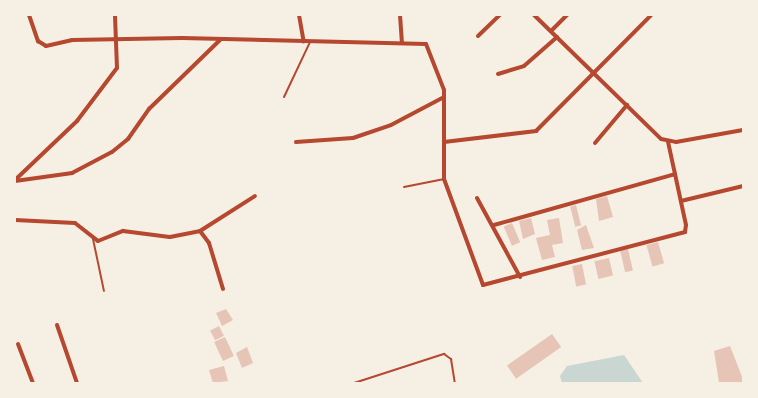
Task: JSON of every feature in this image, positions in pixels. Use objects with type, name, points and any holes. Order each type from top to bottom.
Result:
[{"type":"street","points":[[29,15],[41,45],[72,40],[220,40],[426,44],[442,81],[444,97],[444,179],[479,280],[484,285],[520,277],[678,235],[684,232],[686,225],[668,142]]},
{"type":"street","points":[[15,180],[82,115],[117,68],[118,41],[115,15]]},
{"type":"street","points":[[299,15],[304,42]]},
{"type":"street","points":[[400,15],[402,43]]},
{"type":"street","points":[[478,36],[500,15]]},
{"type":"street","points":[[534,15],[661,139],[668,142],[743,130]]},
{"type":"street","points":[[551,31],[567,15]]},
{"type":"street","points":[[444,142],[536,132],[651,15]]},
{"type":"street","points":[[498,74],[524,66],[557,37]]},
{"type":"street","points":[[15,180],[72,173],[112,152],[128,139],[149,109],[220,40]]},
{"type":"street","points":[[296,142],[353,138],[391,125],[444,97]]},
{"type":"street","points":[[594,143],[627,105]]},
{"type":"street","points":[[494,225],[675,174]]},
{"type":"street","points":[[681,202],[743,186]]},
{"type":"street","points":[[15,220],[66,221],[87,230],[93,239],[98,242],[123,232],[170,237],[200,231],[256,196]]},
{"type":"street","points":[[477,198],[494,225],[520,277]]},
{"type":"street","points":[[200,231],[209,243],[223,290]]},
{"type":"street","points":[[57,325],[77,383]]},
{"type":"street","points":[[18,344],[33,383]]},
{"type":"lane","points":[[284,97],[310,42]]},
{"type":"lane","points":[[404,187],[444,179]]},
{"type":"lane","points":[[93,239],[104,291]]},
{"type":"lane","points":[[354,383],[444,354],[451,359],[455,383]]},
{"type":"shaded area","points":[[624,355],[643,383],[562,383],[560,376],[567,366]]},
{"type":"building","points":[[607,196],[613,217],[599,221],[596,199]]},
{"type":"building","points":[[576,205],[581,225],[575,227],[570,206]]},
{"type":"building","points":[[531,218],[535,234],[523,239],[519,221]]},
{"type":"building","points":[[559,218],[563,243],[552,245],[555,257],[542,260],[536,238],[550,235],[547,220]]},
{"type":"building","points":[[512,223],[520,242],[512,246],[504,227]]},
{"type":"building","points":[[586,225],[594,248],[582,250],[577,230]]},
{"type":"building","points":[[658,242],[664,263],[653,266],[646,245]]},
{"type":"building","points":[[628,249],[633,270],[625,272],[620,251]]},
{"type":"building","points":[[609,258],[613,276],[598,279],[594,261]]},
{"type":"building","points":[[582,264],[586,285],[576,287],[572,266]]},
{"type":"building","points":[[226,309],[233,320],[222,326],[216,313]]},
{"type":"building","points":[[219,326],[224,336],[215,340],[210,331]]},
{"type":"building","points":[[552,334],[561,347],[516,379],[507,366]]},
{"type":"building","points":[[225,337],[234,356],[223,361],[214,342]]},
{"type":"building","points":[[730,346],[743,379],[743,383],[719,383],[714,351]]},
{"type":"building","points":[[247,347],[253,363],[242,368],[236,353]]},
{"type":"building","points":[[224,366],[228,381],[213,383],[209,370]]}]
